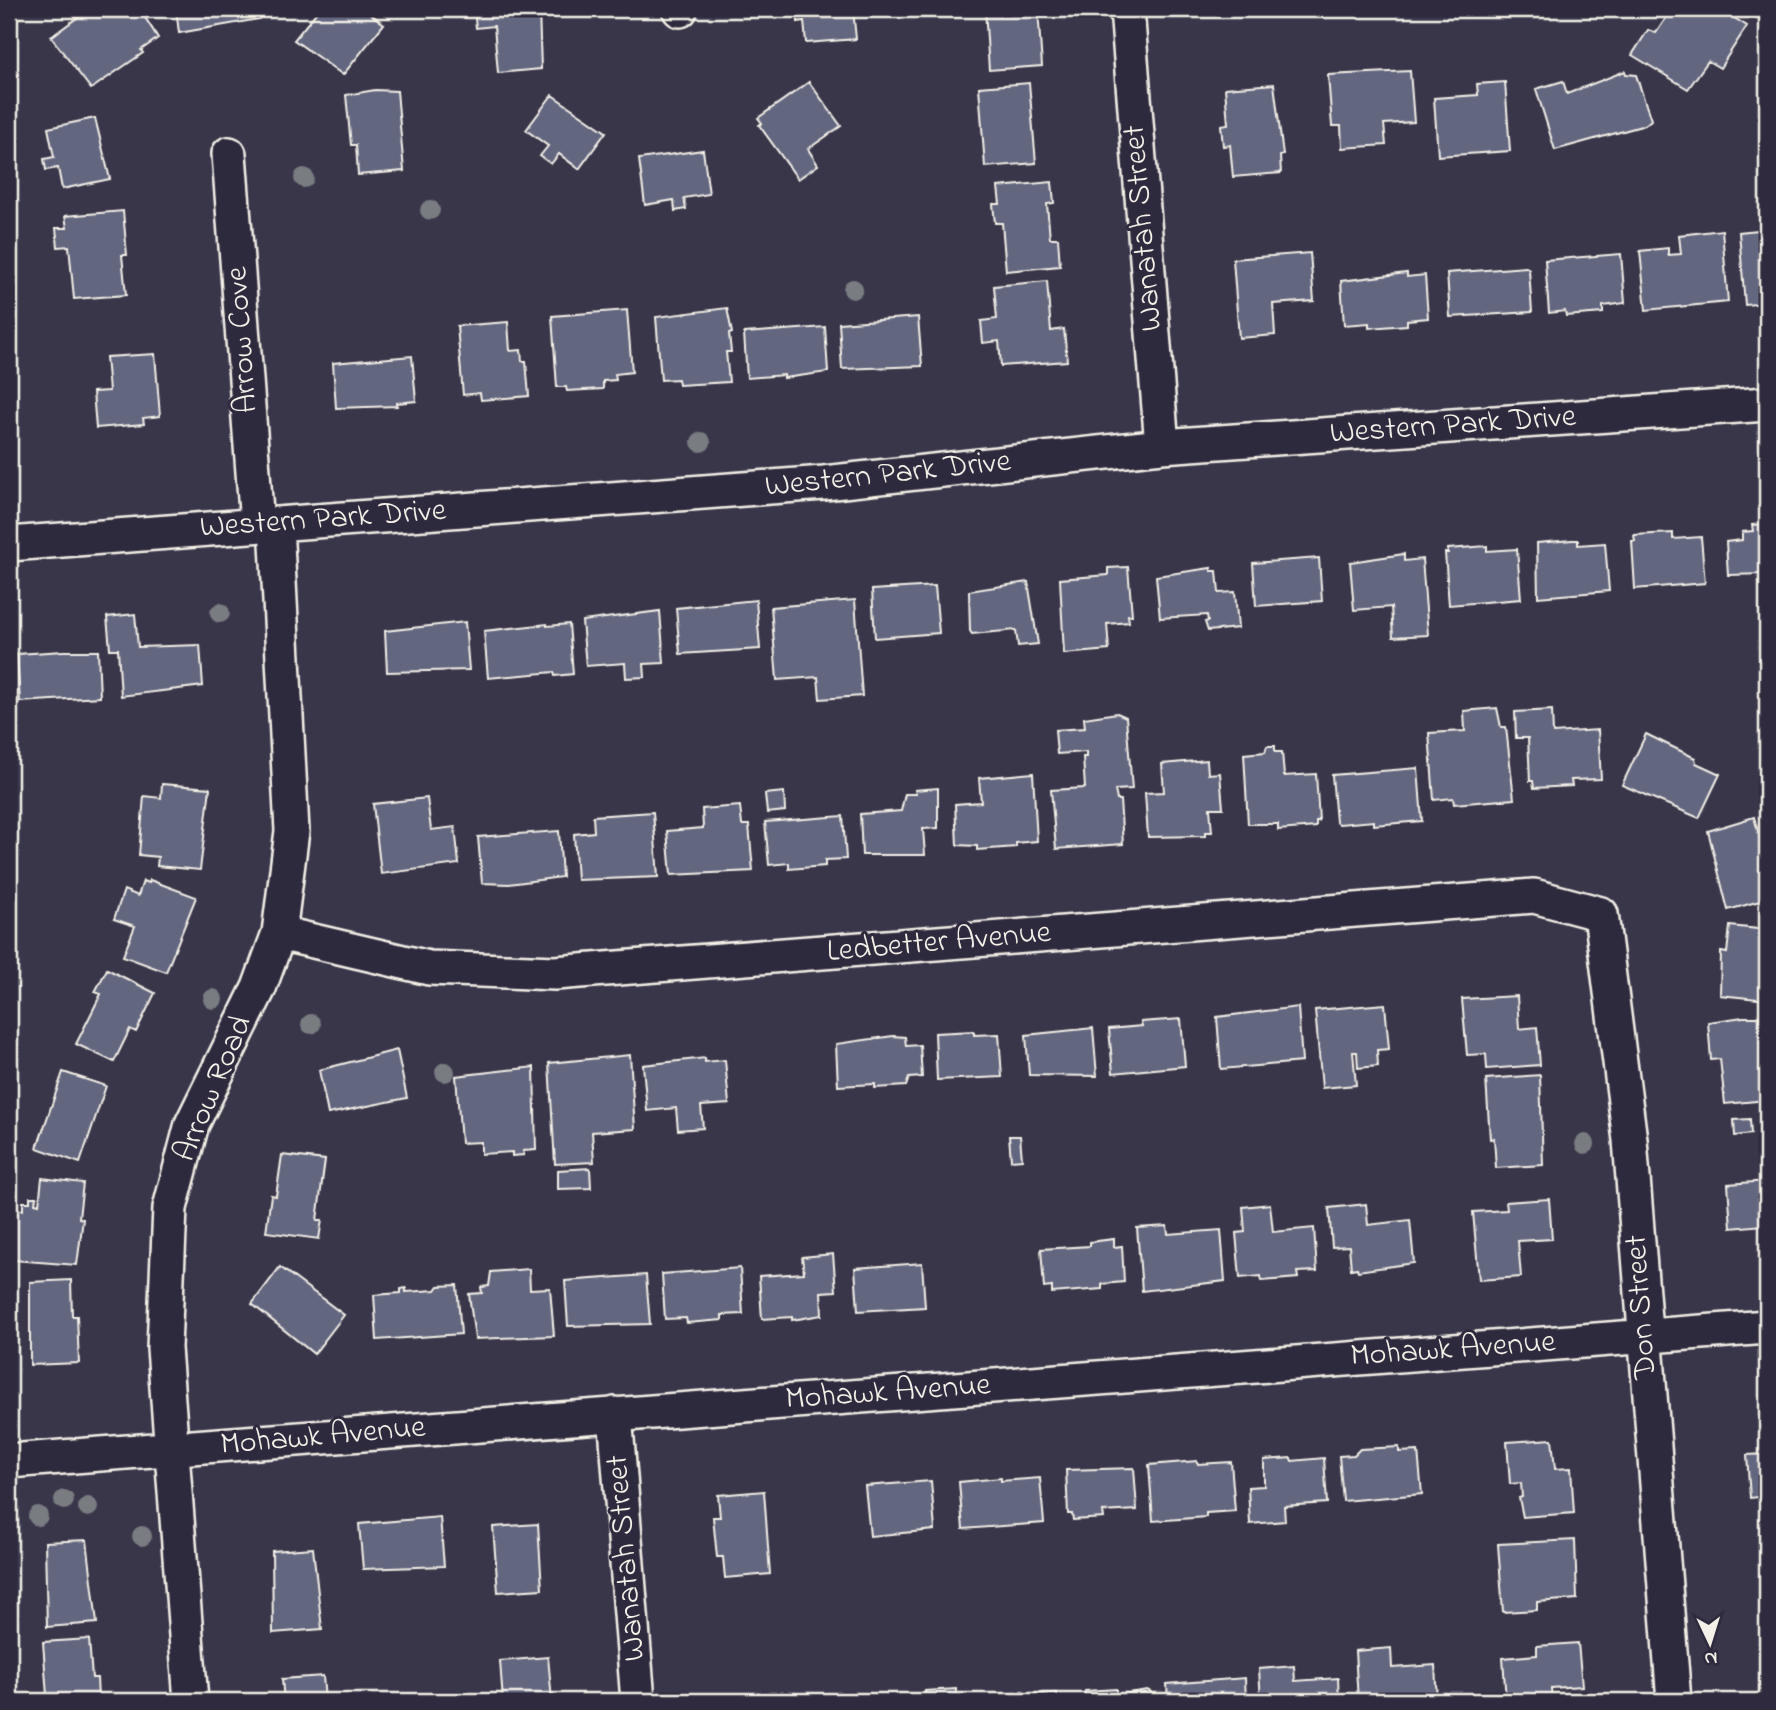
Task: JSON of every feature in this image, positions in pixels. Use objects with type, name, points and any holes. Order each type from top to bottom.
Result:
[{"type":"street","name":"Wanatah Street","points":[[1126,9],[1162,446]]},
{"type":"street","name":"Arrow Cove","points":[[229,154],[266,525]]},
{"type":"street","name":"Western Park Drive","points":[[9,544],[824,483],[1162,446],[1767,404]]},
{"type":"street","name":"Arrow Road","points":[[191,1701],[164,1348],[170,1208],[192,1124],[258,988],[279,933],[292,831],[266,525]]},
{"type":"street","name":"Ledbetter Avenue","points":[[279,933],[429,968],[555,973],[1534,896],[1601,914]]},
{"type":"street","name":"Don Street","points":[[1601,914],[1629,1140],[1674,1701]]},
{"type":"street","name":"Mohawk Avenue","points":[[9,1461],[1767,1327]]},
{"type":"street","name":"Wanatah Street","points":[[615,1414],[638,1701]]},
{"type":"building","points":[[89,9],[135,9],[146,19],[158,38],[141,50],[143,53],[91,89],[51,37]]},
{"type":"building","points":[[176,9],[258,9],[259,19],[179,33]]},
{"type":"building","points":[[319,9],[364,9],[384,24],[343,75],[294,40]]},
{"type":"building","points":[[474,9],[539,9],[541,69],[498,73],[494,26],[476,28]]},
{"type":"building","points":[[797,9],[853,9],[856,39],[806,43],[804,21],[798,22]]},
{"type":"building","points":[[985,9],[1038,9],[1042,66],[989,70]]},
{"type":"building","points":[[1665,9],[1720,9],[1747,26],[1720,68],[1708,61],[1688,89],[1632,55],[1648,30],[1656,33],[1670,12]]},
{"type":"building","points":[[1410,71],[1414,122],[1384,124],[1386,145],[1342,148],[1341,126],[1332,126],[1328,75]]},
{"type":"building","points":[[1625,71],[1626,74],[1636,75],[1651,120],[1645,125],[1555,150],[1536,89],[1563,81],[1567,94]]},
{"type":"building","points":[[809,82],[841,126],[808,149],[818,165],[798,179],[759,125],[762,123],[758,118]]},
{"type":"building","points":[[1505,82],[1510,151],[1438,156],[1434,98],[1478,95],[1477,84]]},
{"type":"building","points":[[1029,83],[1036,163],[985,167],[979,87]]},
{"type":"building","points":[[1274,84],[1283,155],[1280,156],[1281,173],[1233,177],[1230,145],[1223,146],[1221,125],[1228,124],[1225,88]]},
{"type":"building","points":[[375,90],[397,91],[404,171],[358,175],[356,145],[351,145],[346,95]]},
{"type":"building","points":[[552,95],[606,132],[579,169],[559,154],[551,164],[540,156],[548,146],[526,130]]},
{"type":"building","points":[[95,118],[110,179],[62,189],[58,168],[46,170],[44,159],[54,157],[48,128]]},
{"type":"building","points":[[703,150],[709,194],[684,198],[686,209],[675,211],[674,200],[645,205],[639,159]]},
{"type":"building","points":[[1052,182],[1054,203],[1047,204],[1050,238],[1058,238],[1060,266],[1006,271],[1002,223],[995,223],[993,204],[1000,204],[998,187]]},
{"type":"building","points":[[123,211],[127,255],[122,255],[126,295],[74,299],[69,246],[58,247],[56,228],[67,228],[65,216]]},
{"type":"building","points":[[1767,229],[1767,303],[1745,305],[1739,232]]},
{"type":"building","points":[[1722,230],[1728,302],[1646,310],[1640,251],[1668,248],[1668,255],[1681,254],[1679,235]]},
{"type":"building","points":[[1310,253],[1314,301],[1273,304],[1275,335],[1239,338],[1233,259]]},
{"type":"building","points":[[1621,254],[1625,303],[1603,306],[1603,313],[1566,316],[1565,311],[1549,313],[1545,260]]},
{"type":"building","points":[[1526,267],[1529,270],[1532,312],[1450,317],[1447,273]]},
{"type":"building","points":[[1407,273],[1407,277],[1425,275],[1428,318],[1407,320],[1407,325],[1369,328],[1369,323],[1344,325],[1341,281]]},
{"type":"building","points":[[1047,281],[1051,331],[1064,329],[1067,361],[1001,366],[999,341],[983,343],[981,321],[997,319],[994,286]]},
{"type":"building","points":[[727,308],[732,333],[729,334],[731,352],[726,352],[729,382],[679,385],[678,379],[661,380],[656,317]]},
{"type":"building","points":[[627,310],[632,372],[615,374],[616,380],[603,381],[603,389],[567,391],[566,387],[557,387],[552,316]]},
{"type":"building","points":[[918,317],[922,366],[842,369],[839,323]]},
{"type":"building","points":[[508,322],[510,351],[521,350],[522,361],[526,361],[529,396],[481,400],[480,393],[463,395],[457,326]]},
{"type":"building","points":[[825,327],[828,372],[784,378],[784,375],[747,378],[744,333]]},
{"type":"building","points":[[155,354],[160,416],[143,418],[144,424],[96,428],[93,392],[109,391],[106,357]]},
{"type":"building","points":[[412,356],[416,401],[397,403],[397,406],[336,408],[333,363]]},
{"type":"building","points":[[1767,524],[1767,574],[1728,575],[1726,542],[1742,540],[1742,532],[1753,531],[1752,525]]},
{"type":"building","points":[[1673,533],[1673,539],[1701,537],[1705,583],[1635,589],[1632,541],[1635,541],[1634,535]]},
{"type":"building","points":[[1578,540],[1578,545],[1605,543],[1609,591],[1538,597],[1537,543]]},
{"type":"building","points":[[1487,546],[1487,551],[1517,549],[1521,599],[1449,605],[1445,553],[1448,553],[1448,549]]},
{"type":"building","points":[[1404,554],[1404,561],[1422,559],[1428,635],[1393,637],[1391,607],[1354,610],[1350,562]]},
{"type":"building","points":[[1319,558],[1322,601],[1256,606],[1253,563]]},
{"type":"building","points":[[1128,567],[1132,615],[1128,615],[1129,622],[1107,624],[1109,650],[1064,654],[1060,579],[1108,575],[1108,568]]},
{"type":"building","points":[[1211,568],[1211,571],[1217,571],[1219,593],[1235,592],[1238,628],[1208,631],[1205,622],[1208,621],[1207,615],[1160,618],[1156,576]]},
{"type":"building","points":[[1028,582],[1038,644],[1018,646],[1016,630],[972,634],[969,591]]},
{"type":"building","points":[[935,586],[939,633],[875,638],[872,590]]},
{"type":"building","points":[[756,600],[760,649],[680,654],[676,608]]},
{"type":"building","points":[[855,600],[862,696],[820,699],[818,677],[777,680],[771,607]]},
{"type":"building","points":[[660,611],[664,663],[644,664],[645,677],[626,678],[625,663],[586,666],[582,621]]},
{"type":"building","points":[[135,614],[138,647],[200,645],[203,686],[121,696],[118,649],[110,649],[107,617]]},
{"type":"building","points":[[465,622],[469,670],[387,672],[385,631]]},
{"type":"building","points":[[569,624],[573,674],[555,676],[554,672],[488,678],[484,631]]},
{"type":"building","points":[[98,651],[100,697],[20,702],[17,654]]},
{"type":"building","points":[[1497,708],[1501,727],[1506,727],[1514,799],[1454,804],[1453,798],[1434,800],[1429,733],[1465,731],[1464,711]]},
{"type":"building","points":[[1552,710],[1553,733],[1598,730],[1601,779],[1571,780],[1572,786],[1534,788],[1533,781],[1530,781],[1528,738],[1516,738],[1515,712]]},
{"type":"building","points":[[1117,713],[1126,717],[1132,789],[1115,790],[1117,800],[1120,800],[1123,844],[1056,849],[1051,790],[1085,788],[1083,757],[1086,757],[1086,752],[1057,754],[1055,730],[1085,728],[1084,718]]},
{"type":"building","points":[[1646,734],[1695,758],[1696,763],[1720,774],[1699,818],[1622,785]]},
{"type":"building","points":[[1267,746],[1275,746],[1275,752],[1282,752],[1284,776],[1316,774],[1319,821],[1316,821],[1316,827],[1278,830],[1278,824],[1248,824],[1244,754],[1265,752]]},
{"type":"building","points":[[1207,760],[1208,774],[1220,773],[1223,808],[1210,808],[1212,832],[1205,832],[1205,836],[1148,837],[1145,793],[1164,792],[1162,764]]},
{"type":"building","points":[[1418,768],[1422,821],[1374,825],[1374,821],[1336,822],[1332,775]]},
{"type":"building","points":[[1033,773],[1037,841],[1016,843],[1016,847],[977,850],[977,846],[957,845],[955,804],[981,802],[979,778]]},
{"type":"building","points":[[162,784],[210,788],[200,870],[157,866],[158,857],[139,855],[144,796],[161,798]]},
{"type":"building","points":[[938,788],[938,828],[923,829],[925,855],[862,855],[860,814],[901,811],[905,794],[916,794],[915,790]]},
{"type":"building","points":[[784,792],[785,811],[767,813],[765,794]]},
{"type":"building","points":[[427,798],[431,830],[455,827],[459,864],[381,874],[373,804]]},
{"type":"building","points":[[740,806],[742,825],[749,825],[753,871],[671,875],[667,831],[703,828],[702,809]]},
{"type":"building","points":[[653,812],[658,877],[577,880],[574,834],[594,832],[593,816]]},
{"type":"building","points":[[843,816],[846,859],[825,860],[825,866],[789,869],[789,863],[769,865],[765,822]]},
{"type":"building","points":[[1754,817],[1762,845],[1766,844],[1767,848],[1767,899],[1728,910],[1708,831]]},
{"type":"building","points":[[559,831],[562,877],[509,884],[482,883],[478,837]]},
{"type":"building","points":[[150,880],[196,897],[166,972],[123,956],[135,926],[114,919],[124,890],[138,896],[143,881],[149,883]]},
{"type":"building","points":[[1730,926],[1767,930],[1767,1000],[1720,995],[1721,952],[1727,953]]},
{"type":"building","points":[[107,969],[155,993],[136,1032],[130,1029],[114,1062],[76,1044],[101,994],[95,992]]},
{"type":"building","points":[[1517,996],[1519,1029],[1537,1027],[1540,1065],[1487,1069],[1486,1054],[1467,1055],[1462,999]]},
{"type":"building","points":[[1385,1004],[1389,1049],[1377,1050],[1378,1066],[1358,1068],[1357,1052],[1353,1052],[1356,1085],[1322,1088],[1315,1010]]},
{"type":"building","points":[[1298,1007],[1302,1062],[1221,1069],[1217,1017]]},
{"type":"building","points":[[1767,1017],[1767,1100],[1725,1104],[1720,1059],[1711,1060],[1708,1022]]},
{"type":"building","points":[[1181,1019],[1185,1066],[1113,1073],[1109,1029],[1142,1026],[1141,1022]]},
{"type":"building","points":[[1093,1028],[1097,1076],[1029,1075],[1026,1035]]},
{"type":"building","points":[[974,1031],[974,1035],[999,1034],[1002,1077],[937,1080],[935,1033]]},
{"type":"building","points":[[893,1036],[905,1037],[906,1046],[920,1045],[922,1077],[909,1078],[906,1086],[838,1086],[836,1044]]},
{"type":"building","points":[[397,1050],[407,1098],[328,1114],[319,1070]]},
{"type":"building","points":[[630,1055],[635,1129],[592,1132],[594,1162],[555,1164],[549,1063]]},
{"type":"building","points":[[705,1058],[705,1062],[725,1060],[729,1104],[701,1106],[703,1128],[678,1130],[676,1108],[647,1111],[643,1065]]},
{"type":"building","points":[[534,1067],[536,1150],[523,1151],[524,1155],[512,1156],[512,1152],[481,1154],[481,1142],[461,1143],[456,1076]]},
{"type":"building","points":[[63,1072],[106,1086],[80,1163],[37,1148]]},
{"type":"building","points":[[1540,1075],[1543,1165],[1496,1168],[1494,1138],[1490,1139],[1486,1079]]},
{"type":"building","points":[[1750,1119],[1751,1134],[1735,1136],[1734,1120]]},
{"type":"building","points":[[1009,1136],[1020,1136],[1022,1159],[1011,1160]]},
{"type":"building","points":[[282,1155],[325,1160],[317,1220],[322,1220],[319,1239],[266,1232],[271,1195],[276,1196]]},
{"type":"building","points":[[590,1168],[591,1188],[558,1189],[558,1170]]},
{"type":"building","points":[[42,1178],[83,1183],[79,1218],[83,1219],[77,1265],[13,1260],[9,1257],[14,1209],[23,1210],[23,1202],[30,1202],[30,1197],[36,1197],[35,1203],[39,1204]]},
{"type":"building","points":[[1767,1181],[1765,1241],[1764,1225],[1731,1228],[1728,1184]]},
{"type":"building","points":[[1549,1199],[1552,1239],[1518,1241],[1521,1277],[1479,1280],[1473,1212],[1507,1210],[1506,1202]]},
{"type":"building","points":[[1270,1204],[1273,1232],[1314,1228],[1317,1271],[1297,1272],[1298,1278],[1262,1281],[1261,1276],[1240,1278],[1236,1233],[1245,1232],[1243,1207]]},
{"type":"building","points":[[1366,1204],[1368,1225],[1410,1220],[1414,1263],[1358,1271],[1357,1268],[1351,1269],[1349,1246],[1332,1247],[1329,1208]]},
{"type":"building","points":[[1167,1226],[1168,1234],[1221,1230],[1225,1281],[1142,1291],[1137,1228]]},
{"type":"building","points":[[1114,1239],[1114,1247],[1122,1246],[1124,1282],[1102,1284],[1102,1289],[1052,1293],[1052,1287],[1044,1288],[1041,1249],[1090,1246],[1090,1242]]},
{"type":"building","points":[[833,1254],[836,1291],[821,1292],[822,1315],[792,1320],[792,1317],[762,1319],[759,1276],[804,1273],[802,1257]]},
{"type":"building","points":[[922,1263],[925,1307],[858,1311],[855,1268]]},
{"type":"building","points":[[280,1267],[344,1315],[314,1354],[252,1304]]},
{"type":"building","points":[[740,1268],[743,1314],[722,1315],[722,1320],[687,1323],[686,1318],[665,1319],[662,1274]]},
{"type":"building","points":[[529,1269],[530,1289],[550,1288],[554,1336],[475,1339],[469,1294],[482,1293],[481,1287],[489,1286],[491,1272]]},
{"type":"building","points":[[646,1275],[650,1324],[568,1326],[565,1281]]},
{"type":"building","points":[[71,1280],[72,1316],[77,1316],[79,1363],[30,1365],[30,1282]]},
{"type":"building","points":[[457,1285],[461,1334],[377,1340],[374,1295],[401,1293],[401,1289],[406,1288],[406,1292]]},
{"type":"building","points":[[1764,1422],[1767,1422],[1767,1454]]},
{"type":"building","points":[[1552,1439],[1555,1469],[1571,1468],[1574,1513],[1523,1517],[1519,1498],[1522,1497],[1521,1483],[1510,1484],[1507,1442]]},
{"type":"building","points":[[1399,1447],[1399,1452],[1418,1451],[1422,1494],[1343,1501],[1339,1456],[1354,1455],[1360,1449]]},
{"type":"building","points":[[1767,1454],[1767,1496],[1750,1498],[1747,1455]]},
{"type":"building","points":[[1291,1458],[1292,1461],[1324,1458],[1327,1503],[1284,1506],[1285,1521],[1250,1524],[1248,1487],[1264,1486],[1264,1460]]},
{"type":"building","points":[[1197,1461],[1198,1464],[1231,1462],[1235,1511],[1206,1513],[1206,1517],[1153,1521],[1149,1465]]},
{"type":"building","points":[[1134,1468],[1137,1510],[1103,1512],[1104,1518],[1073,1520],[1072,1514],[1068,1514],[1066,1470]]},
{"type":"building","points":[[1001,1478],[1001,1481],[1040,1478],[1044,1523],[963,1529],[959,1482]]},
{"type":"building","points":[[931,1481],[935,1530],[870,1536],[865,1486]]},
{"type":"building","points":[[764,1491],[770,1574],[725,1578],[723,1557],[717,1557],[713,1517],[720,1517],[718,1495]]},
{"type":"building","points":[[440,1517],[444,1566],[363,1569],[359,1524]]},
{"type":"building","points":[[538,1524],[542,1589],[498,1592],[493,1527]]},
{"type":"building","points":[[87,1540],[97,1623],[47,1627],[45,1542]]},
{"type":"building","points":[[1575,1540],[1577,1599],[1537,1602],[1537,1610],[1503,1612],[1498,1544]]},
{"type":"building","points":[[313,1548],[322,1629],[273,1633],[272,1551]]},
{"type":"building","points":[[89,1639],[92,1678],[97,1678],[98,1698],[95,1701],[43,1701],[42,1697],[47,1696],[43,1642]]},
{"type":"building","points":[[1578,1643],[1582,1686],[1551,1688],[1552,1701],[1506,1701],[1503,1658],[1537,1655],[1537,1646]]},
{"type":"building","points":[[1391,1648],[1392,1668],[1435,1665],[1437,1701],[1358,1701],[1355,1651]]},
{"type":"building","points":[[548,1657],[552,1700],[503,1701],[500,1661]]},
{"type":"building","points":[[1294,1666],[1295,1681],[1338,1678],[1339,1701],[1261,1701],[1259,1669]]},
{"type":"building","points":[[323,1676],[325,1701],[284,1701],[282,1679]]},
{"type":"building","points":[[1245,1678],[1246,1701],[1168,1701],[1167,1684]]},
{"type":"building","points":[[956,1689],[957,1701],[925,1701],[925,1691]]},
{"type":"building","points":[[1116,1689],[1116,1695],[1147,1690],[1151,1692],[1152,1701],[1083,1701],[1085,1691]]},
{"type":"building","points":[[1023,1692],[1023,1695],[1057,1693],[1057,1701],[975,1701],[974,1698]]},
{"type":"building","points":[[772,1697],[772,1701],[729,1701],[729,1700]]}]
